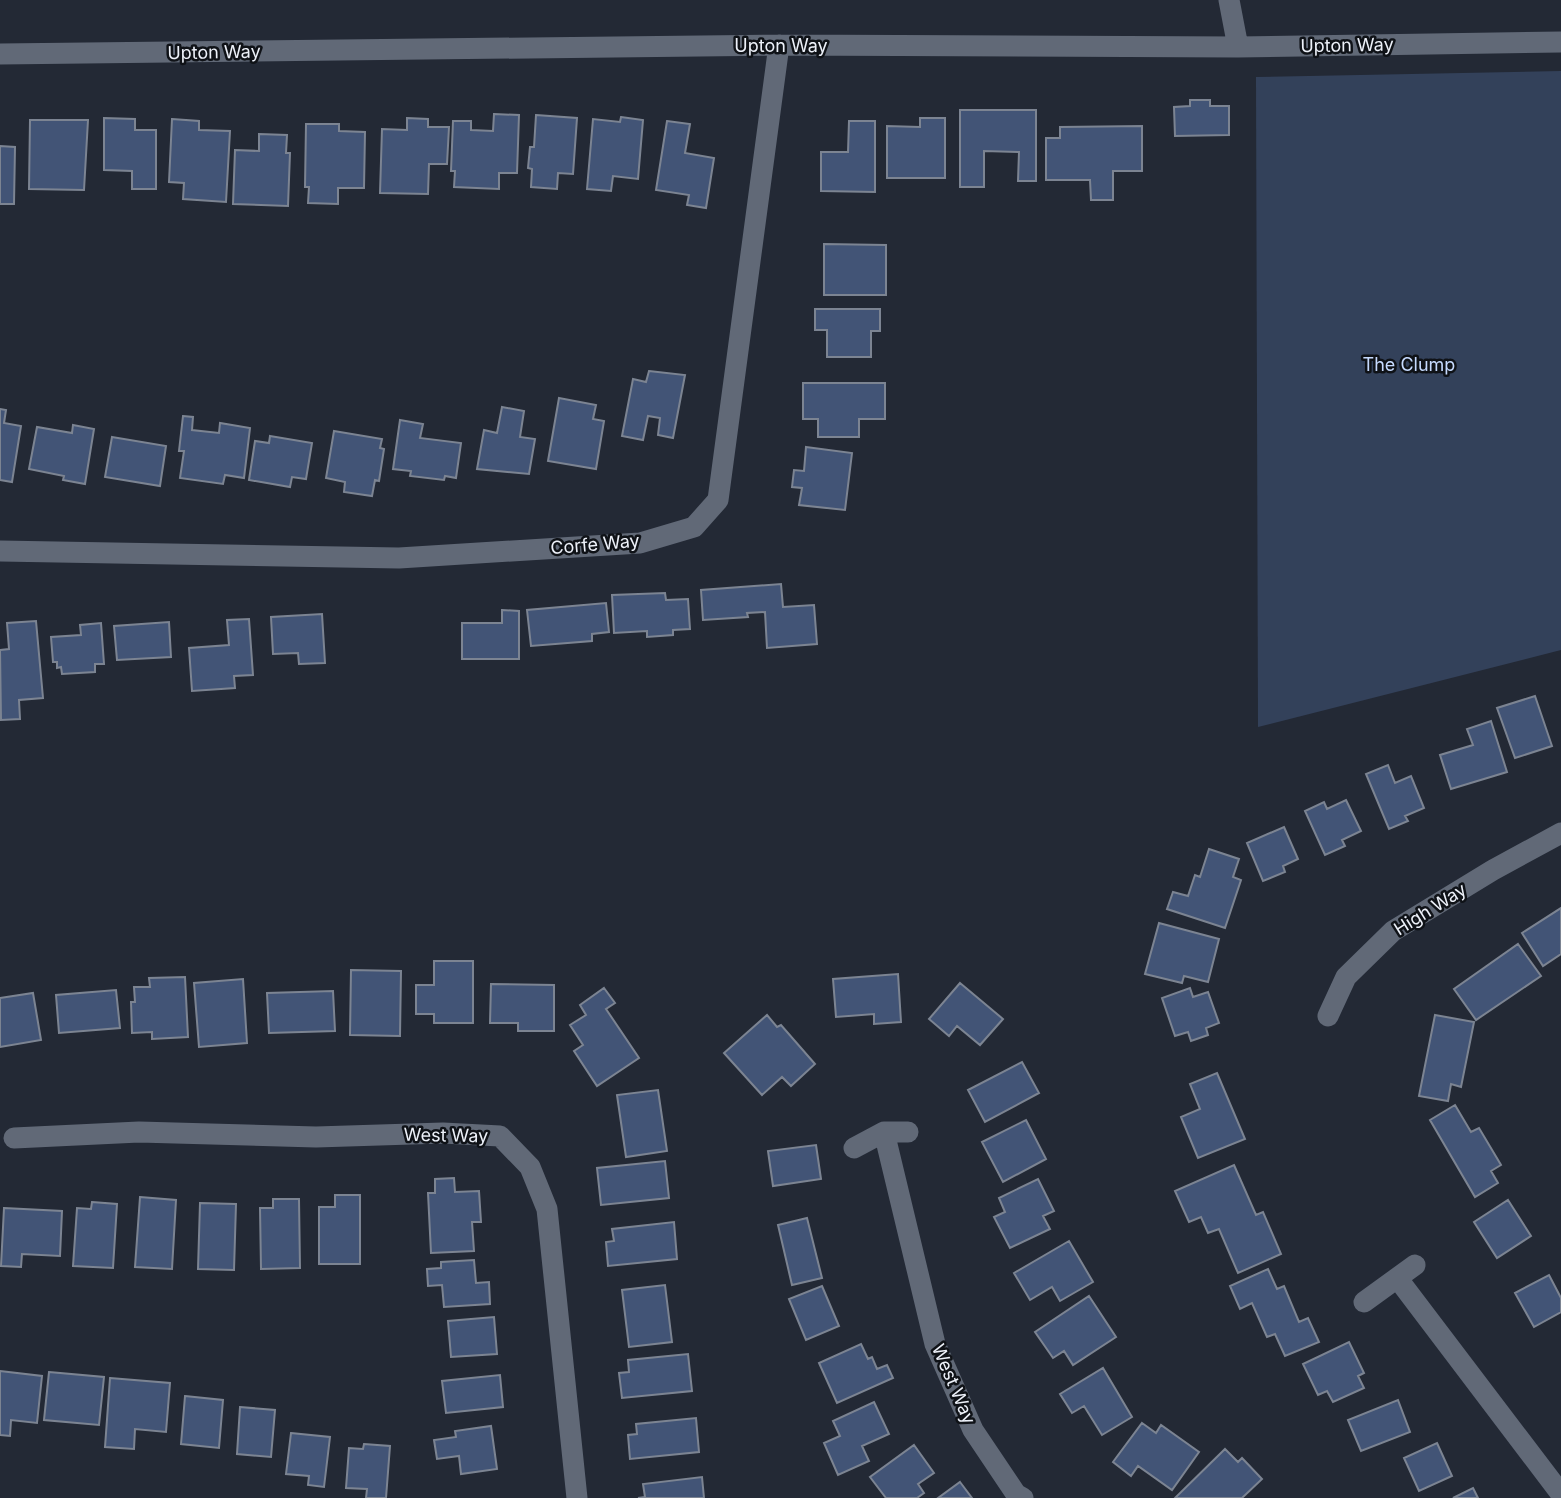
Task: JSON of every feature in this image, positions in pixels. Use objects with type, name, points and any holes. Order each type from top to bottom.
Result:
[{"type":"street","points":[[1229,0],[1238,47]]},
{"type":"street","name":"Upton Way","points":[[0,54],[779,45],[1238,47],[1561,42]]},
{"type":"street","name":"Corfe Way","points":[[0,551],[399,558],[640,543],[694,527],[718,500],[779,45]]},
{"type":"street","name":"High Way","points":[[1328,1016],[1346,977],[1393,931],[1493,870],[1561,833]]},
{"type":"street","name":"West Way","points":[[14,1138],[139,1132],[316,1137],[443,1133],[500,1136],[530,1167],[547,1209],[577,1498]]},
{"type":"street","points":[[854,1148],[884,1132],[908,1132]]},
{"type":"street","name":"West Way","points":[[884,1132],[935,1344],[973,1430],[1016,1494],[1023,1498]]},
{"type":"street","points":[[1364,1302],[1415,1265]]},
{"type":"street","points":[[1398,1279],[1561,1494]]},
{"type":"green space","name":"The Clump","points":[[1561,71],[1561,650],[1258,727],[1256,77]]},
{"type":"building","points":[[1190,100],[1210,100],[1210,106],[1229,106],[1229,135],[1175,136],[1174,107],[1190,106]]},
{"type":"building","points":[[960,110],[1036,110],[1036,181],[1018,181],[1019,152],[984,151],[984,187],[960,187]]},
{"type":"building","points":[[494,114],[519,115],[517,173],[499,173],[499,189],[454,187],[455,171],[451,171],[453,121],[471,121],[471,130],[493,131]]},
{"type":"building","points":[[536,115],[577,118],[573,174],[558,173],[557,189],[531,187],[532,169],[528,168],[530,147],[534,147]]},
{"type":"building","points":[[621,117],[643,120],[638,179],[613,176],[611,191],[587,189],[593,119],[620,122]]},
{"type":"building","points":[[104,118],[135,119],[135,130],[156,130],[156,189],[132,189],[132,171],[104,170]]},
{"type":"building","points":[[407,118],[428,119],[428,127],[449,127],[447,164],[429,164],[428,194],[380,193],[382,129],[407,130]]},
{"type":"building","points":[[920,118],[945,118],[945,178],[887,178],[887,126],[920,127]]},
{"type":"building","points":[[172,119],[199,121],[199,130],[230,131],[226,202],[183,199],[184,183],[169,182]]},
{"type":"building","points":[[30,120],[88,120],[84,190],[29,189]]},
{"type":"building","points":[[667,121],[690,124],[685,153],[714,158],[706,208],[687,205],[689,195],[656,190]]},
{"type":"building","points":[[849,121],[875,121],[875,192],[821,191],[821,152],[848,152]]},
{"type":"building","points":[[306,124],[339,124],[339,131],[365,132],[364,188],[338,188],[338,204],[308,203],[309,187],[305,187]]},
{"type":"building","points":[[1142,126],[1142,171],[1113,171],[1113,200],[1091,200],[1090,180],[1046,180],[1046,138],[1060,138],[1060,127]]},
{"type":"building","points":[[259,134],[287,135],[286,153],[290,153],[288,206],[233,204],[235,150],[259,151]]},
{"type":"building","points":[[0,146],[15,147],[14,204],[0,204]]},
{"type":"building","points":[[824,244],[886,245],[886,295],[824,295]]},
{"type":"building","points":[[815,309],[880,309],[880,331],[871,331],[871,357],[827,357],[827,330],[815,330]]},
{"type":"building","points":[[649,371],[685,375],[673,438],[658,435],[660,418],[648,416],[643,440],[622,436],[633,379],[646,382]]},
{"type":"building","points":[[803,383],[885,383],[885,419],[859,419],[859,437],[818,437],[818,419],[803,419]]},
{"type":"building","points":[[559,398],[596,405],[593,419],[604,421],[596,469],[548,461]]},
{"type":"building","points":[[502,407],[524,411],[520,437],[535,439],[529,474],[477,469],[484,430],[497,433]]},
{"type":"building","points":[[0,409],[6,410],[4,423],[21,426],[12,482],[0,480]]},
{"type":"building","points":[[183,416],[193,417],[192,430],[219,433],[220,423],[250,428],[244,478],[225,475],[223,484],[180,478],[184,451],[179,451]]},
{"type":"building","points":[[400,420],[423,424],[420,438],[461,443],[456,478],[445,476],[444,480],[410,476],[411,471],[393,469]]},
{"type":"building","points":[[73,425],[94,429],[85,484],[63,480],[64,476],[29,469],[37,427],[72,433]]},
{"type":"building","points":[[334,431],[382,439],[380,448],[384,449],[379,481],[375,480],[372,496],[344,492],[345,482],[326,478]]},
{"type":"building","points":[[270,436],[312,443],[306,479],[292,477],[290,487],[249,480],[255,441],[269,443]]},
{"type":"building","points":[[112,437],[166,446],[160,486],[105,477]]},
{"type":"building","points":[[806,447],[852,453],[845,510],[799,505],[802,488],[792,487],[794,470],[804,471]]},
{"type":"building","points":[[781,584],[783,607],[814,605],[817,644],[767,648],[765,612],[747,613],[748,617],[703,620],[701,590]]},
{"type":"building","points":[[665,593],[666,600],[688,599],[690,629],[673,630],[673,635],[647,637],[647,631],[614,633],[612,595]]},
{"type":"building","points":[[606,603],[609,632],[592,634],[592,641],[531,646],[527,610]]},
{"type":"building","points":[[502,610],[519,611],[519,659],[462,659],[462,623],[502,623]]},
{"type":"building","points":[[322,614],[325,663],[299,664],[298,653],[273,654],[271,617]]},
{"type":"building","points":[[249,619],[253,675],[234,676],[235,688],[192,691],[189,648],[229,645],[227,620]]},
{"type":"building","points":[[36,621],[43,698],[19,700],[20,719],[1,720],[0,650],[9,649],[7,623]]},
{"type":"building","points":[[169,622],[171,657],[117,660],[114,626]]},
{"type":"building","points":[[101,623],[104,664],[95,664],[95,672],[62,674],[61,667],[57,668],[57,662],[53,662],[51,637],[81,635],[80,625]]},
{"type":"building","points":[[1535,696],[1552,746],[1515,758],[1497,708]]},
{"type":"building","points":[[1491,721],[1507,772],[1451,789],[1440,755],[1473,745],[1467,729]]},
{"type":"building","points":[[1388,765],[1395,783],[1411,776],[1424,808],[1405,816],[1408,821],[1389,829],[1366,774]]},
{"type":"building","points":[[1346,800],[1361,831],[1342,840],[1345,846],[1325,855],[1305,811],[1324,802],[1327,809]]},
{"type":"building","points":[[1284,827],[1298,859],[1283,866],[1285,872],[1263,881],[1247,843]]},
{"type":"building","points":[[1209,849],[1239,859],[1233,877],[1241,880],[1225,928],[1167,909],[1173,892],[1188,896],[1195,875],[1200,877]]},
{"type":"building","points":[[1561,908],[1561,954],[1543,966],[1522,933]]},
{"type":"building","points":[[1159,923],[1219,939],[1208,982],[1184,976],[1182,983],[1145,974]]},
{"type":"building","points":[[1518,944],[1541,976],[1476,1020],[1454,989]]},
{"type":"building","points":[[434,961],[473,961],[473,1023],[434,1023],[434,1014],[416,1014],[416,985],[434,985]]},
{"type":"building","points":[[351,970],[401,971],[400,1036],[350,1035]]},
{"type":"building","points":[[898,974],[901,1022],[874,1024],[874,1014],[836,1017],[833,979]]},
{"type":"building","points":[[185,977],[188,1037],[152,1039],[152,1032],[132,1033],[131,1002],[135,1002],[134,987],[150,987],[149,978]]},
{"type":"building","points":[[243,979],[247,1043],[199,1047],[194,983]]},
{"type":"building","points":[[960,983],[1003,1019],[980,1045],[957,1026],[949,1036],[929,1019]]},
{"type":"building","points":[[491,984],[554,985],[554,1031],[518,1031],[518,1023],[490,1023]]},
{"type":"building","points":[[604,988],[615,1003],[606,1009],[639,1058],[597,1086],[574,1051],[583,1045],[570,1025],[586,1015],[580,1005]]},
{"type":"building","points":[[1190,988],[1193,997],[1208,992],[1219,1023],[1206,1028],[1208,1035],[1191,1041],[1188,1032],[1175,1036],[1162,998]]},
{"type":"building","points":[[116,990],[120,1028],[59,1033],[56,995]]},
{"type":"building","points":[[333,991],[335,1031],[269,1033],[267,993]]},
{"type":"building","points":[[33,993],[41,1040],[0,1047],[0,998]]},
{"type":"building","points":[[767,1015],[777,1027],[781,1025],[815,1064],[791,1086],[782,1077],[762,1095],[724,1053]]},
{"type":"building","points":[[1435,1015],[1474,1022],[1461,1087],[1451,1084],[1448,1101],[1419,1096]]},
{"type":"building","points":[[1022,1062],[1039,1093],[985,1122],[968,1090]]},
{"type":"building","points":[[1217,1073],[1245,1139],[1198,1158],[1181,1117],[1200,1109],[1190,1084]]},
{"type":"building","points":[[658,1090],[667,1151],[626,1157],[617,1095]]},
{"type":"building","points":[[1455,1105],[1471,1132],[1479,1128],[1501,1165],[1491,1171],[1498,1183],[1475,1197],[1430,1120]]},
{"type":"building","points":[[1026,1120],[1046,1159],[1003,1182],[982,1142]]},
{"type":"building","points":[[816,1145],[821,1179],[773,1186],[768,1151]]},
{"type":"building","points":[[665,1161],[669,1198],[601,1205],[597,1168]]},
{"type":"building","points":[[1234,1165],[1256,1215],[1263,1212],[1281,1254],[1238,1273],[1219,1229],[1208,1233],[1201,1217],[1189,1222],[1175,1191]]},
{"type":"building","points":[[454,1178],[455,1192],[479,1191],[481,1222],[472,1222],[474,1251],[431,1253],[428,1193],[435,1193],[435,1179]]},
{"type":"building","points":[[1038,1179],[1054,1211],[1043,1216],[1050,1229],[1010,1248],[994,1217],[1005,1212],[999,1198]]},
{"type":"building","points":[[335,1195],[360,1195],[360,1264],[319,1264],[319,1207],[335,1207]]},
{"type":"building","points":[[140,1197],[176,1200],[172,1269],[135,1267]]},
{"type":"building","points":[[273,1199],[299,1199],[300,1268],[261,1269],[260,1208],[273,1208]]},
{"type":"building","points":[[1508,1200],[1531,1236],[1497,1258],[1474,1222]]},
{"type":"building","points":[[92,1202],[117,1204],[113,1268],[73,1266],[77,1208],[91,1209]]},
{"type":"building","points":[[200,1203],[236,1204],[234,1270],[198,1269]]},
{"type":"building","points":[[4,1208],[62,1211],[60,1256],[22,1254],[21,1267],[1,1266]]},
{"type":"building","points":[[807,1218],[822,1278],[792,1285],[778,1225]]},
{"type":"building","points":[[674,1222],[677,1259],[608,1266],[606,1242],[614,1241],[612,1229]]},
{"type":"building","points":[[1069,1241],[1093,1282],[1060,1301],[1052,1287],[1030,1300],[1014,1273]]},
{"type":"building","points":[[474,1260],[476,1283],[489,1282],[490,1304],[444,1307],[442,1285],[428,1286],[427,1269],[441,1268],[441,1262]]},
{"type":"building","points":[[1268,1269],[1277,1289],[1284,1286],[1299,1322],[1308,1318],[1319,1342],[1285,1356],[1275,1334],[1267,1337],[1252,1303],[1240,1309],[1230,1286]]},
{"type":"building","points":[[1549,1275],[1561,1298],[1561,1312],[1534,1327],[1515,1293]]},
{"type":"building","points":[[665,1285],[672,1342],[629,1347],[622,1290]]},
{"type":"building","points":[[822,1286],[839,1326],[806,1340],[789,1299]]},
{"type":"building","points":[[1089,1296],[1116,1337],[1073,1365],[1064,1351],[1053,1358],[1035,1332]]},
{"type":"building","points":[[494,1317],[497,1354],[451,1357],[448,1321]]},
{"type":"building","points":[[1349,1342],[1364,1373],[1358,1376],[1364,1388],[1333,1402],[1327,1391],[1318,1395],[1303,1364]]},
{"type":"building","points":[[861,1344],[868,1359],[872,1357],[877,1369],[887,1365],[893,1378],[837,1403],[819,1363]]},
{"type":"building","points":[[688,1354],[692,1391],[622,1398],[619,1373],[629,1372],[628,1360]]},
{"type":"building","points":[[1103,1368],[1132,1417],[1102,1435],[1084,1406],[1072,1413],[1060,1394]]},
{"type":"building","points":[[0,1371],[42,1376],[37,1423],[11,1420],[10,1436],[0,1435]]},
{"type":"building","points":[[49,1372],[104,1377],[99,1425],[44,1420]]},
{"type":"building","points":[[500,1375],[503,1407],[446,1413],[442,1381]]},
{"type":"building","points":[[110,1378],[170,1383],[166,1432],[135,1429],[134,1449],[105,1447]]},
{"type":"building","points":[[185,1396],[223,1400],[219,1448],[181,1444]]},
{"type":"building","points":[[1398,1400],[1410,1432],[1361,1451],[1348,1420]]},
{"type":"building","points":[[874,1402],[889,1434],[862,1446],[869,1461],[838,1475],[824,1443],[840,1436],[833,1421]]},
{"type":"building","points":[[240,1407],[275,1410],[271,1457],[237,1454]]},
{"type":"building","points":[[696,1418],[699,1452],[630,1459],[628,1435],[637,1434],[636,1424]]},
{"type":"building","points":[[1142,1423],[1156,1433],[1161,1425],[1199,1452],[1172,1490],[1138,1466],[1131,1476],[1113,1462]]},
{"type":"building","points":[[491,1426],[497,1469],[461,1474],[459,1456],[437,1459],[434,1440],[456,1437],[455,1431]]},
{"type":"building","points":[[291,1433],[330,1437],[324,1487],[308,1485],[309,1476],[286,1474]]},
{"type":"building","points":[[1437,1443],[1452,1476],[1419,1491],[1404,1458]]},
{"type":"building","points":[[364,1444],[390,1446],[386,1498],[366,1498],[367,1489],[346,1488],[349,1448],[363,1449]]},
{"type":"building","points":[[914,1445],[934,1473],[918,1484],[924,1493],[917,1498],[886,1498],[870,1477]]},
{"type":"building","points":[[1225,1449],[1238,1462],[1242,1458],[1262,1479],[1242,1498],[1175,1498]]},
{"type":"building","points":[[702,1477],[704,1498],[638,1498],[645,1497],[643,1484]]},
{"type":"building","points":[[960,1482],[972,1498],[938,1498]]},
{"type":"building","points":[[1473,1488],[1478,1498],[1453,1498]]}]
